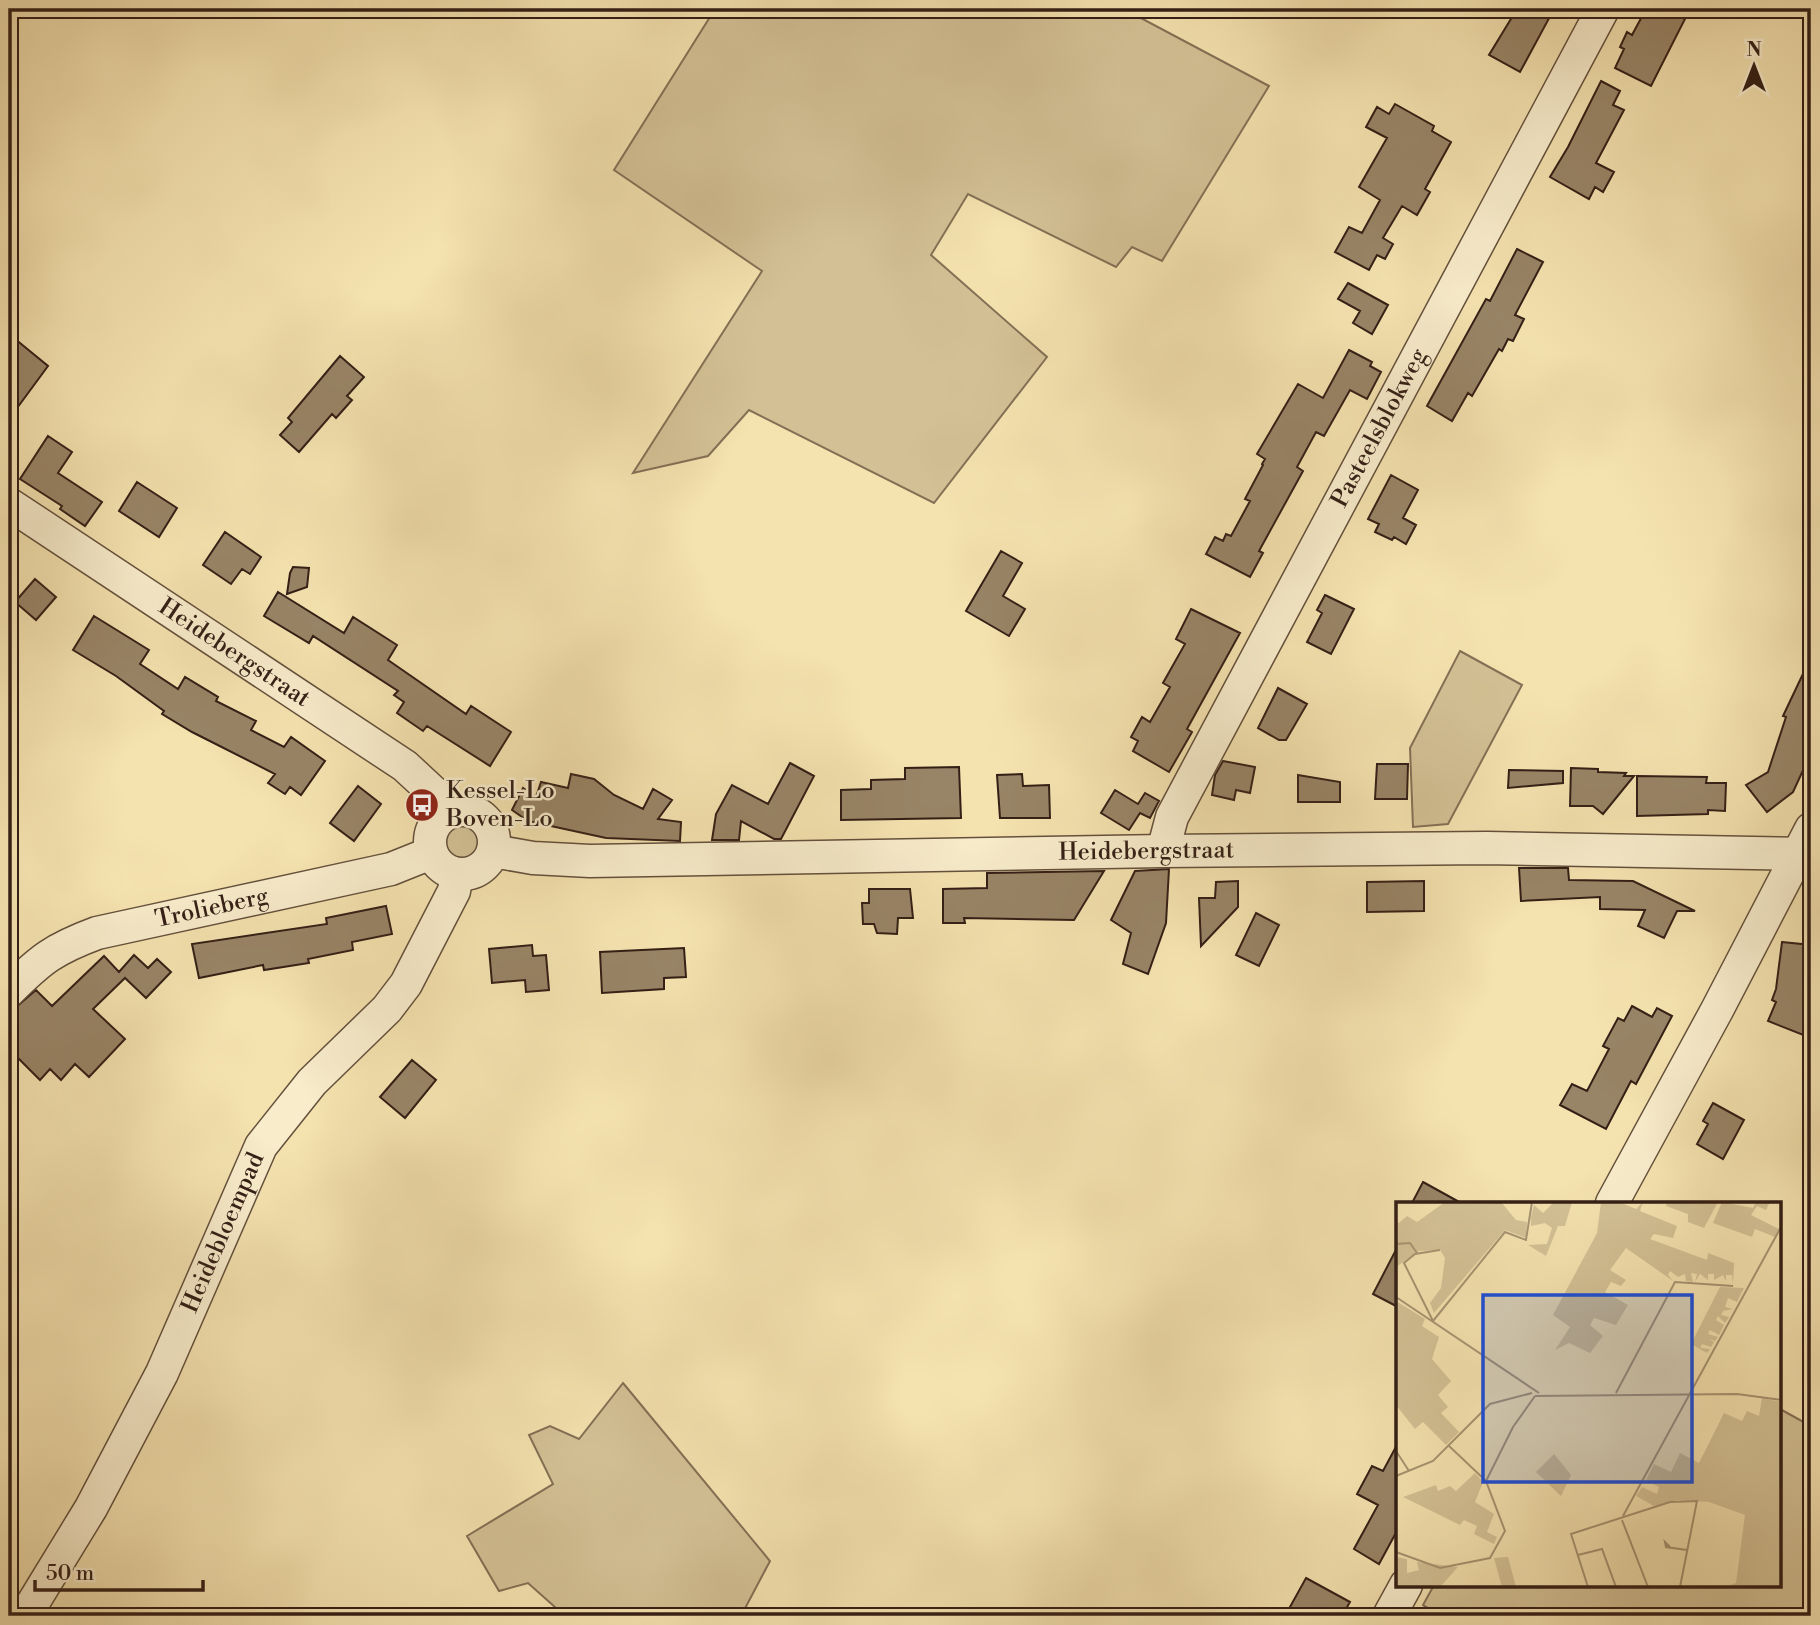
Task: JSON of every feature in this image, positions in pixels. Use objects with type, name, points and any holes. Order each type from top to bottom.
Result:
[{"type":"street","name":"Pasteelsblokweg","points":[[1163,851],[1172,817],[1603,9]]},
{"type":"street","name":"Heidebergstraat","points":[[9,504],[405,765],[433,792],[448,812]]},
{"type":"street","points":[[465,810],[484,818],[493,834],[493,851],[479,869],[468,874],[457,874],[441,867],[431,853],[431,831],[437,821],[448,812],[465,810]]},
{"type":"street","name":"Heidebergstraat","points":[[493,851],[533,858],[590,861],[1163,851],[1807,845]]},
{"type":"street","points":[[1613,1202],[1807,845]]},
{"type":"street","name":"Trolieberg","points":[[9,991],[39,961],[64,945],[97,933],[391,869],[431,853]]},
{"type":"street","name":"Heidebloempad","points":[[20,1608],[91,1508],[162,1373],[261,1146],[312,1082],[387,1009],[400,992],[454,891],[457,874]]},
{"type":"street","points":[[1389,1616],[1405,1586]]},
{"type":"shaded area","points":[[715,9],[1124,9],[1269,86],[1162,261],[1132,247],[1116,267],[968,194],[931,255],[1047,357],[934,503],[749,410],[708,456],[633,473],[762,271],[614,170]]},
{"type":"shaded area","points":[[1460,651],[1522,685],[1448,824],[1413,827],[1410,748]]},
{"type":"shaded area","points":[[462,819],[478,825],[484,841],[478,857],[462,863],[446,857],[440,841],[446,825]]},
{"type":"shaded area","points":[[623,1383],[770,1561],[741,1616],[565,1616],[528,1583],[499,1591],[467,1536],[553,1484],[529,1435],[550,1426],[579,1439]]},
{"type":"shaded area","points":[[1782,1410],[1811,1426],[1811,1616],[1442,1616],[1423,1605],[1433,1586],[1782,1586]]},
{"type":"building","points":[[1517,9],[1554,9],[1520,72],[1489,55]]},
{"type":"building","points":[[1646,9],[1690,9],[1651,86],[1615,68],[1624,49],[1620,47],[1627,32],[1632,35]]},
{"type":"building","points":[[1601,81],[1620,91],[1613,105],[1624,110],[1596,163],[1614,172],[1603,192],[1595,187],[1589,199],[1550,177]]},
{"type":"building","points":[[1395,104],[1434,126],[1432,131],[1451,142],[1425,189],[1430,192],[1417,215],[1402,206],[1383,238],[1393,244],[1385,259],[1377,255],[1369,270],[1335,252],[1349,227],[1362,233],[1380,200],[1359,187],[1387,138],[1366,127],[1377,107],[1389,114]]},
{"type":"building","points":[[1517,249],[1543,262],[1515,315],[1524,319],[1513,341],[1508,339],[1502,351],[1499,349],[1472,396],[1468,393],[1452,421],[1427,406],[1486,299],[1490,301]]},
{"type":"building","points":[[1348,283],[1388,305],[1372,334],[1353,323],[1360,311],[1338,299]]},
{"type":"building","points":[[9,334],[48,366],[9,419]]},
{"type":"building","points":[[1349,350],[1372,362],[1370,366],[1381,372],[1367,399],[1350,390],[1324,436],[1316,432],[1297,467],[1303,471],[1259,551],[1263,553],[1250,577],[1206,554],[1215,537],[1223,541],[1226,534],[1231,536],[1250,501],[1245,499],[1265,459],[1257,454],[1298,384],[1323,398]]},
{"type":"building","points":[[340,356],[364,377],[347,396],[352,400],[336,418],[332,414],[299,452],[280,435],[292,422],[288,418]]},
{"type":"building","points":[[48,436],[72,452],[58,473],[102,502],[85,526],[60,509],[62,506],[20,479]]},
{"type":"building","points":[[1391,475],[1418,490],[1403,518],[1416,525],[1406,544],[1394,537],[1392,540],[1375,532],[1379,524],[1368,519]]},
{"type":"building","points":[[137,482],[177,508],[159,537],[119,511]]},
{"type":"building","points":[[225,532],[261,557],[250,574],[242,569],[231,584],[203,565]]},
{"type":"building","points":[[1001,551],[1022,563],[1003,596],[1025,609],[1009,636],[966,611]]},
{"type":"building","points":[[293,567],[309,568],[307,587],[287,594],[290,573]]},
{"type":"building","points":[[35,579],[56,597],[36,620],[15,602]]},
{"type":"building","points":[[278,592],[344,633],[353,617],[397,645],[388,660],[466,714],[471,706],[511,732],[490,766],[427,726],[423,731],[397,713],[404,702],[394,695],[398,691],[313,636],[309,643],[264,616]]},
{"type":"building","points":[[1325,595],[1354,609],[1331,654],[1307,642],[1322,613],[1317,610]]},
{"type":"building","points":[[1191,609],[1240,633],[1187,729],[1192,732],[1169,772],[1133,751],[1138,741],[1131,737],[1142,717],[1150,722],[1170,687],[1163,683],[1185,644],[1176,639]]},
{"type":"building","points":[[94,616],[149,650],[140,664],[178,689],[185,677],[218,697],[216,701],[256,721],[251,730],[284,747],[291,737],[325,761],[301,795],[290,787],[285,794],[268,783],[275,774],[162,714],[164,711],[116,676],[73,650]]},
{"type":"building","points":[[1811,657],[1811,753],[1793,792],[1767,812],[1746,785],[1768,772],[1786,717],[1783,716]]},
{"type":"building","points":[[1278,688],[1307,704],[1286,740],[1279,740],[1258,728]]},
{"type":"building","points":[[1223,761],[1255,767],[1250,793],[1236,790],[1234,800],[1212,795],[1215,775]]},
{"type":"building","points":[[790,763],[814,776],[781,839],[774,839],[741,821],[739,840],[712,840],[716,814],[732,785],[768,804]]},
{"type":"building","points":[[1377,764],[1408,764],[1407,799],[1375,799]]},
{"type":"building","points":[[959,767],[961,818],[841,820],[841,790],[871,789],[871,780],[905,779],[905,768]]},
{"type":"building","points":[[1571,768],[1598,769],[1598,772],[1634,776],[1603,814],[1593,806],[1570,806]]},
{"type":"building","points":[[1509,770],[1563,771],[1563,783],[1508,788]]},
{"type":"building","points":[[571,774],[594,779],[614,795],[643,809],[653,789],[672,800],[658,819],[681,822],[680,841],[606,838],[528,821],[512,810],[523,788],[536,797],[541,782],[568,788]]},
{"type":"building","points":[[1022,774],[1023,786],[1049,785],[1050,818],[1000,818],[997,775]]},
{"type":"building","points":[[1298,775],[1340,782],[1340,802],[1298,802]]},
{"type":"building","points":[[1637,776],[1707,777],[1706,783],[1726,783],[1725,811],[1637,816]]},
{"type":"building","points":[[358,786],[381,804],[354,841],[330,823]]},
{"type":"building","points":[[1115,790],[1138,804],[1145,793],[1159,801],[1150,818],[1140,813],[1129,830],[1101,813]]},
{"type":"building","points":[[1519,868],[1568,868],[1569,880],[1633,881],[1695,911],[1677,911],[1664,938],[1638,926],[1645,910],[1600,909],[1600,897],[1521,901]]},
{"type":"building","points":[[1169,869],[1166,923],[1148,974],[1123,964],[1131,933],[1111,920],[1135,871]]},
{"type":"building","points":[[1104,871],[1074,920],[964,918],[965,923],[943,923],[943,889],[987,888],[987,873]]},
{"type":"building","points":[[1238,881],[1238,907],[1201,946],[1199,898],[1215,898],[1216,882]]},
{"type":"building","points":[[1424,881],[1424,911],[1367,912],[1367,882]]},
{"type":"building","points":[[869,889],[910,889],[913,918],[898,918],[897,934],[877,933],[874,924],[863,924],[862,903],[869,903]]},
{"type":"building","points":[[386,906],[392,934],[352,942],[353,950],[308,959],[309,963],[264,970],[263,965],[199,978],[192,944],[327,924],[326,918]]},
{"type":"building","points":[[1256,913],[1279,925],[1259,966],[1236,955]]},
{"type":"building","points":[[1782,942],[1811,945],[1811,1038],[1768,1021],[1776,1002],[1772,1000]]},
{"type":"building","points":[[532,945],[533,956],[546,955],[549,990],[526,992],[525,980],[492,983],[489,949]]},
{"type":"building","points":[[684,948],[686,977],[664,978],[664,989],[602,993],[600,952]]},
{"type":"building","points":[[134,955],[148,968],[157,959],[171,972],[146,998],[125,978],[93,1009],[125,1039],[89,1077],[75,1064],[61,1080],[50,1069],[40,1080],[9,1049],[9,1013],[36,990],[52,1006],[104,956],[119,972]]},
{"type":"building","points":[[1632,1006],[1652,1017],[1657,1008],[1672,1016],[1636,1084],[1631,1081],[1606,1129],[1560,1105],[1572,1084],[1587,1091],[1609,1049],[1603,1046],[1618,1018],[1624,1021]]},
{"type":"building","points":[[412,1060],[436,1080],[405,1118],[380,1097]]},
{"type":"building","points":[[1713,1103],[1744,1120],[1723,1159],[1697,1144],[1708,1124],[1703,1121]]},
{"type":"building","points":[[1423,1182],[1459,1202],[1413,1202]]},
{"type":"building","points":[[1396,1250],[1396,1306],[1373,1294]]},
{"type":"building","points":[[1396,1447],[1396,1533],[1379,1564],[1354,1549],[1378,1505],[1357,1494],[1372,1466],[1383,1471]]},
{"type":"building","points":[[1306,1578],[1350,1602],[1342,1616],[1285,1616]]},
{"type":"place","name":"Kessel-Lo Boven-Lo","points":[[422,805]]}]
